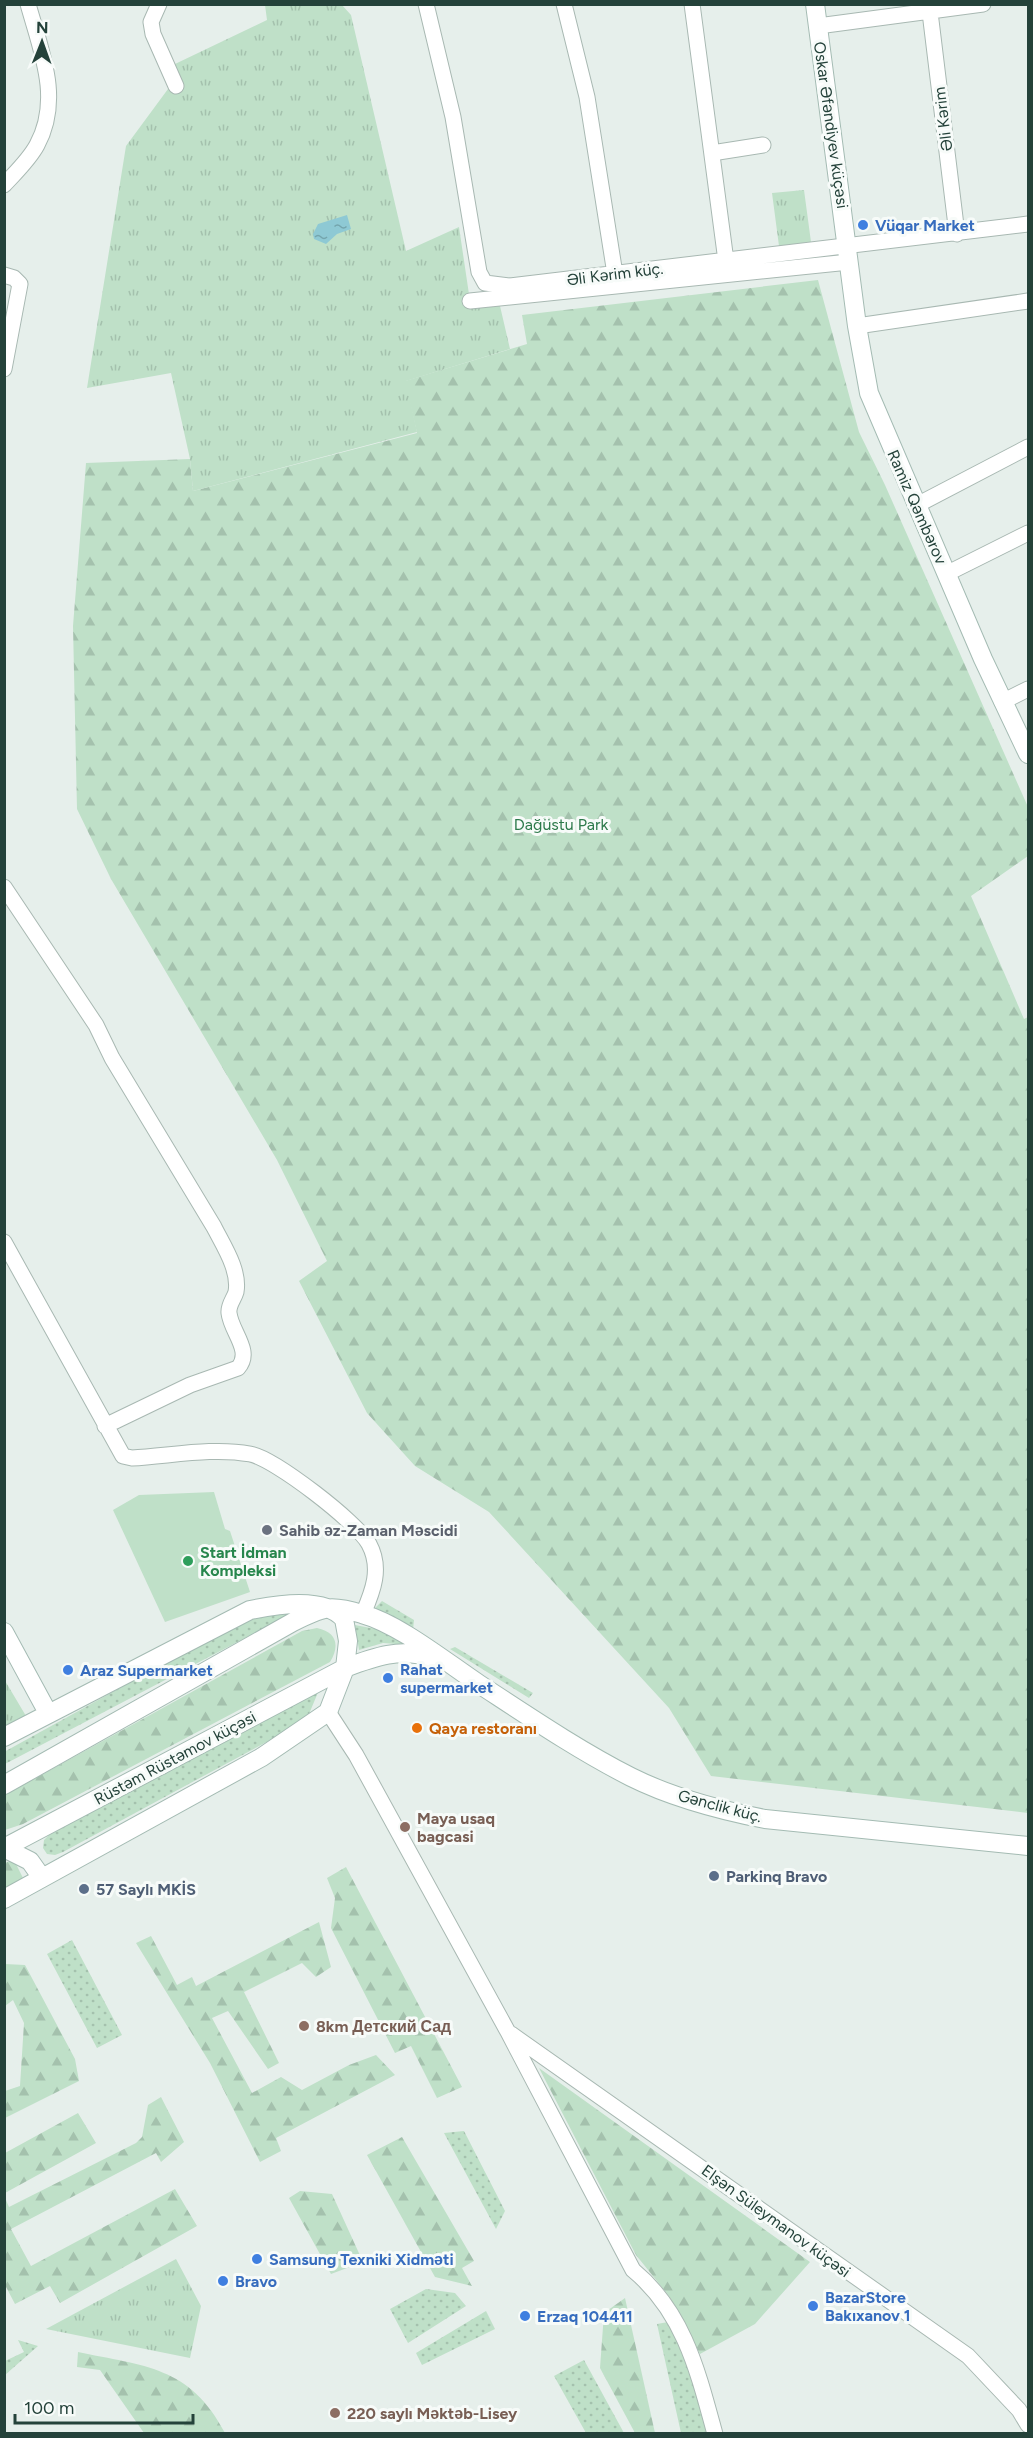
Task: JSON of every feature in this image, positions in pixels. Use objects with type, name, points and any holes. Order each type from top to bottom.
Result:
[{"type":"main road","name":"Oskar Əfəndiyev küçəsi","points":[[815,4],[848,254]]},
{"type":"main road","name":"Ramiz Qəmbərov","points":[[848,254],[864,372],[872,405],[1002,702],[1029,754]]},
{"type":"main road","points":[[4,1737],[243,1613],[285,1606],[326,1607],[370,1616]]},
{"type":"main road","points":[[4,1785],[293,1622],[326,1607],[339,1613],[347,1630],[345,1668],[328,1712],[262,1757],[4,1899]]},
{"type":"main road","name":"Gənclik küç.","points":[[370,1616],[538,1722],[631,1777],[686,1799],[725,1811],[765,1819],[1029,1846]]},
{"type":"main road","points":[[4,1632],[48,1713]]},
{"type":"main road","name":"Rüstəm Rüstəmov küçəsi","points":[[5,1848],[345,1668],[373,1657],[392,1653],[410,1653],[445,1662]]},
{"type":"main road","points":[[5,1848],[30,1861],[42,1878]]},
{"type":"street","points":[[4,185],[36,147],[49,111],[48,76],[28,4]]},
{"type":"street","points":[[159,4],[151,22],[153,34],[176,86]]},
{"type":"street","name":"Əli Kərim küç.","points":[[426,4],[453,117],[480,279],[491,285],[510,286],[726,261],[848,254],[957,234],[1029,224]]},
{"type":"street","points":[[564,4],[585,85],[615,274]]},
{"type":"street","points":[[692,4],[726,261]]},
{"type":"street","points":[[818,26],[930,8],[983,4]]},
{"type":"street","name":"Əli Kərim","points":[[930,8],[957,234]]},
{"type":"street","points":[[712,153],[763,145]]},
{"type":"street","points":[[470,302],[848,254]]},
{"type":"street","points":[[4,275],[14,278],[20,284],[4,369]]},
{"type":"street","points":[[857,326],[1029,301]]},
{"type":"street","points":[[917,505],[1029,447]]},
{"type":"street","points":[[946,574],[1029,533]]},
{"type":"street","points":[[1002,702],[1029,688]]},
{"type":"street","points":[[4,887],[11,910],[96,1025],[112,1058],[214,1227],[229,1256],[236,1283],[236,1293],[228,1308],[244,1353],[243,1362],[238,1368],[190,1385],[105,1426]]},
{"type":"street","points":[[4,1242],[123,1456],[132,1458],[233,1451],[253,1454],[276,1464],[358,1528],[370,1545],[376,1572],[370,1616]]},
{"type":"street","name":"Elşən Süleymanov küçəsi","points":[[328,1712],[356,1755],[508,2032],[633,2270],[663,2300],[681,2329],[694,2359],[715,2433]]},
{"type":"street","name":"Elşən Süleymanov küçəsi","points":[[508,2032],[968,2356],[1019,2410],[1029,2425]]},
{"type":"green space","points":[[265,5],[342,5],[351,15],[406,251],[459,227],[470,301],[500,306],[510,349],[406,381],[417,432],[193,491],[190,459],[171,373],[87,388],[126,146],[168,89],[183,83],[175,64],[267,20]]},
{"type":"green space","points":[[804,190],[811,242],[779,246],[772,193]]},
{"type":"green space","name":"Dağüstu Park","points":[[818,280],[859,432],[885,485],[1028,807],[1028,856],[971,896],[1024,1019],[1028,1017],[1028,1813],[711,1776],[669,1708],[489,1512],[415,1466],[367,1413],[299,1281],[327,1261],[277,1160],[111,879],[77,809],[73,626],[86,463],[190,459],[193,491],[417,433],[405,381],[527,344],[522,315]]},
{"type":"green space","name":"Start İdman Kompleksi","points":[[214,1492],[225,1529],[230,1531],[250,1592],[165,1622],[113,1510],[139,1495]]},
{"type":"green space","points":[[382,1601],[414,1620],[413,1630],[375,1608]]},
{"type":"green space","points":[[254,1614],[291,1614],[5,1764],[4,1752]]},
{"type":"green space","points":[[355,1625],[376,1629],[409,1645],[383,1643],[359,1650]]},
{"type":"green space","points":[[317,1628],[329,1633],[335,1640],[335,1650],[330,1662],[23,1824],[5,1830],[5,1795],[302,1631]]},
{"type":"green space","points":[[455,1647],[533,1693],[529,1698],[450,1649]]},
{"type":"green space","points":[[4,1679],[26,1716],[4,1728]]},
{"type":"green space","points":[[319,1690],[309,1714],[296,1726],[63,1852],[55,1855],[47,1854],[43,1848],[44,1840],[49,1835]]},
{"type":"green space","points":[[14,1860],[24,1880],[4,1891],[4,1863]]},
{"type":"green space","points":[[346,1867],[462,2087],[437,2098],[411,2046],[395,2053],[331,1928],[335,1898],[327,1878]]},
{"type":"green space","points":[[319,1922],[331,1967],[316,1977],[302,1963],[244,1992],[279,2063],[268,2069],[228,2011],[212,2018],[252,2093],[281,2077],[302,2090],[349,2065],[376,2055],[395,2075],[276,2138],[281,2151],[260,2162],[210,2063],[136,1943],[151,1936],[177,1985],[192,1977],[196,1986]]},
{"type":"green space","points":[[72,1940],[122,2035],[97,2048],[47,1954]]},
{"type":"green space","points":[[5,1964],[25,1965],[75,2059],[79,2081],[5,2118],[5,2091],[20,2086],[24,2023],[13,2000],[5,2006]]},
{"type":"green space","points":[[539,2068],[810,2262],[755,2324],[700,2354],[669,2296],[636,2255]]},
{"type":"green space","points":[[161,2097],[184,2142],[161,2162],[156,2153],[11,2229],[31,2266],[175,2189],[197,2226],[60,2303],[50,2286],[15,2304],[5,2285],[5,2198],[9,2207],[136,2143],[142,2137],[148,2105]]},
{"type":"green space","points":[[78,2113],[96,2143],[5,2193],[5,2153]]},
{"type":"green space","points":[[464,2131],[505,2211],[496,2229],[444,2133]]},
{"type":"green space","points":[[402,2137],[474,2261],[462,2268],[472,2286],[435,2277],[367,2155]]},
{"type":"green space","points":[[300,2191],[332,2194],[363,2262],[331,2274],[289,2198]]},
{"type":"green space","points":[[176,2259],[201,2306],[190,2358],[46,2329]]},
{"type":"green space","points":[[426,2289],[455,2293],[466,2306],[408,2343],[390,2309]]},
{"type":"green space","points":[[625,2298],[655,2433],[635,2433],[600,2368],[604,2313]]},
{"type":"green space","points":[[486,2311],[495,2329],[422,2365],[416,2353]]},
{"type":"green space","points":[[668,2322],[692,2368],[707,2433],[681,2433],[657,2324]]},
{"type":"green space","points":[[18,2340],[38,2346],[5,2375],[5,2361],[24,2352]]},
{"type":"green space","points":[[78,2352],[144,2366],[181,2382],[197,2394],[225,2433],[144,2433],[100,2370],[77,2367]]},
{"type":"green space","points":[[584,2360],[624,2433],[586,2433],[554,2376]]},
{"type":"water","points":[[347,215],[351,229],[337,234],[326,244],[314,239],[313,234],[318,224]]},
{"type":"place","name":"Vüqar Market","points":[[863,225]]},
{"type":"place","name":"Sahib əz-Zaman Məscidi","points":[[267,1530]]},
{"type":"place","name":"Start İdman Kompleksi","points":[[188,1561]]},
{"type":"place","name":"Araz Supermarket","points":[[68,1670]]},
{"type":"place","name":"Rahat supermarket","points":[[388,1678]]},
{"type":"place","name":"Qaya restoranı","points":[[417,1728]]},
{"type":"place","name":"Maya usaq bagcasi","points":[[405,1827]]},
{"type":"place","name":"Parkinq Bravo","points":[[714,1876]]},
{"type":"place","name":"57 Saylı MKİS","points":[[84,1889]]},
{"type":"place","name":"8km Детский Сад","points":[[304,2026]]},
{"type":"place","name":"Samsung Texniki Xidməti","points":[[257,2259]]},
{"type":"place","name":"Bravo","points":[[223,2281]]},
{"type":"place","name":"BazarStore Bakıxanov 1","points":[[813,2306]]},
{"type":"place","name":"Erzaq 104411","points":[[525,2316]]},
{"type":"place","name":"220 saylı Məktəb-Lisey","points":[[335,2413]]}]
